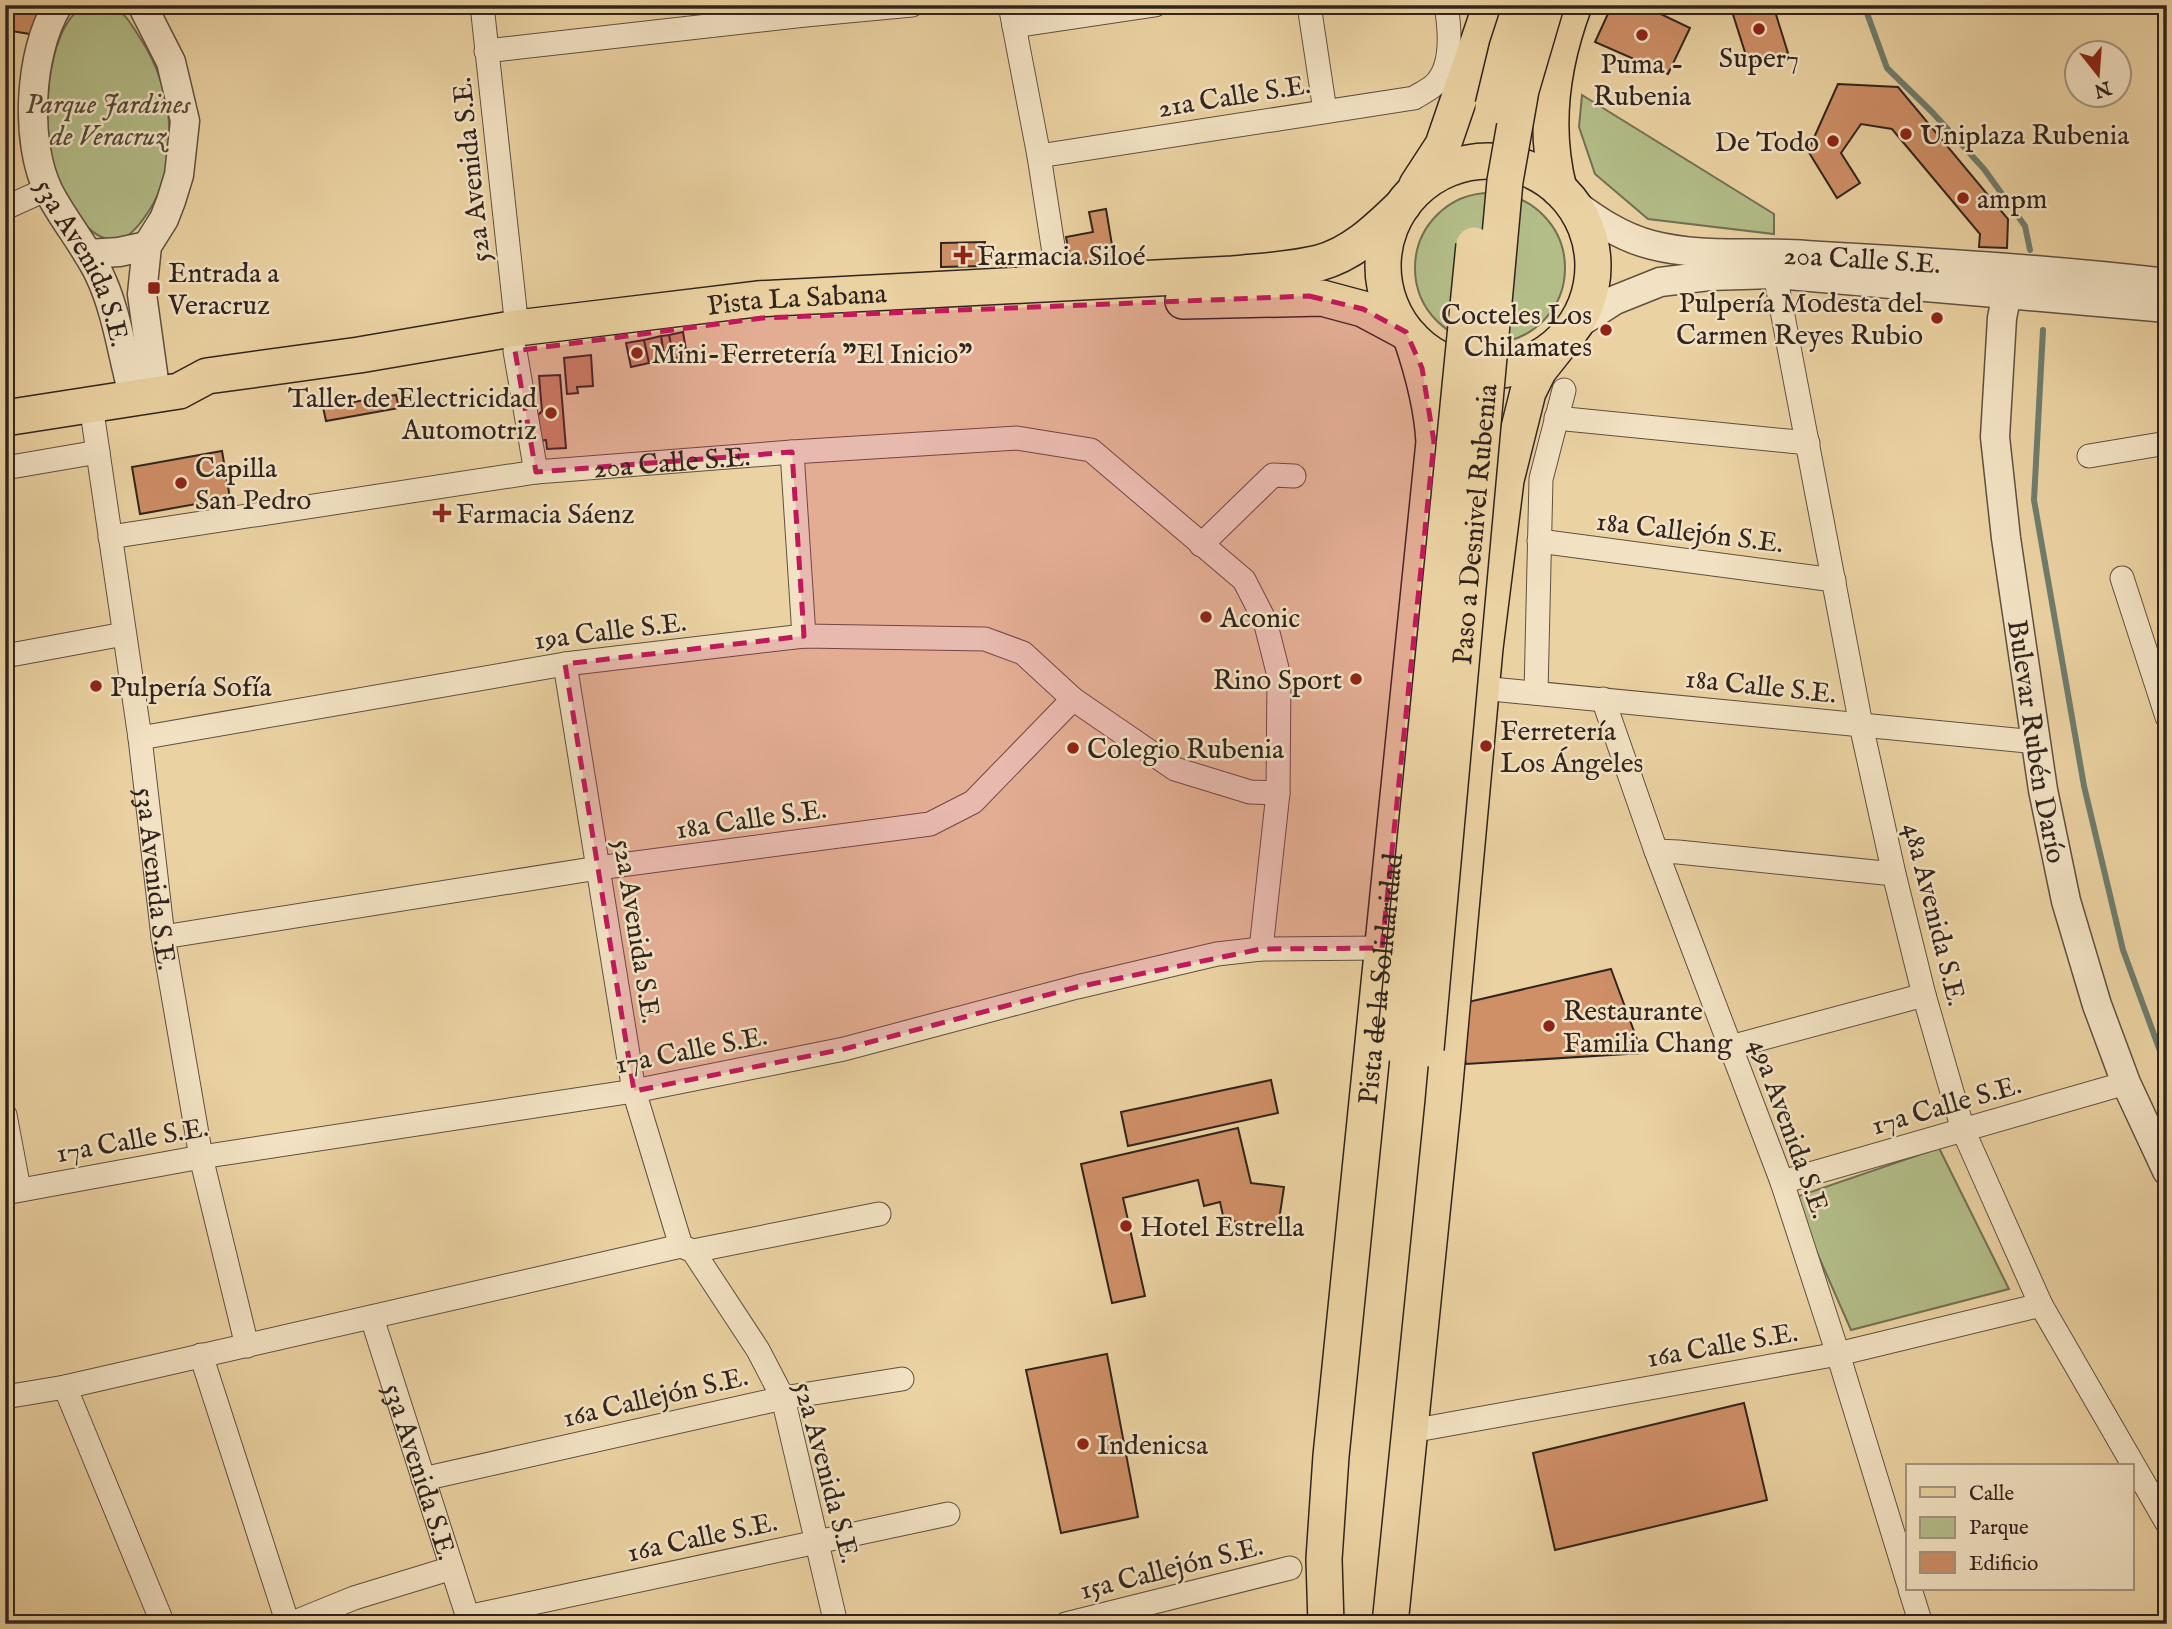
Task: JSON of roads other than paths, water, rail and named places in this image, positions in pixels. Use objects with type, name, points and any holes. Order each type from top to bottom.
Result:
[{"type":"main road","points":[[1491,5],[1443,145],[1405,202],[1387,239],[1383,275],[1388,299],[1408,334],[1435,357],[1475,370],[1518,366],[1537,358],[1555,346],[1572,329]]},
{"type":"main road","name":"Paso a Desnivel Rubenia","points":[[1411,1047],[1480,184],[1495,98],[1521,5]]},
{"type":"main road","name":"Paso a Desnivel Rubenia","points":[[1411,1047],[1505,181],[1521,90],[1546,5]]},
{"type":"main road","points":[[1391,1624],[1442,1118],[1481,688],[1506,480],[1528,392],[1539,370],[1572,329],[1588,296],[1593,262],[1586,229],[1564,194],[1552,162],[1550,116],[1561,38],[1574,5]]},
{"type":"main road","points":[[1405,202],[1430,180],[1448,170],[1466,164],[1487,162],[1506,163],[1525,169],[1564,194]]},
{"type":"main road","name":"Pista La Sabana","points":[[516,339],[757,299],[1233,274],[1321,262],[1360,243],[1405,202]]},
{"type":"main road","name":"Pista La Sabana","points":[[5,418],[156,395],[207,376],[359,355],[762,318],[1309,296],[1363,309],[1408,334]]},
{"type":"main road","name":"Pista de la Solidaridad","points":[[1326,1624],[1324,1559],[1331,1456],[1434,442],[1433,417],[1427,387],[1408,334]]},
{"type":"main road","name":"Pista de la Solidaridad","points":[[1334,1624],[1411,1047]]},
{"type":"main road","name":"Pista de la Solidaridad","points":[[1366,1624],[1417,1164],[1411,1047]]},
{"type":"street","name":"53a Avenida S.E.","points":[[142,5],[171,62],[185,121],[179,175],[164,219],[147,246],[142,294],[156,395]]},
{"type":"street","name":"52a Avenida S.E.","points":[[482,5],[516,339],[536,472]]},
{"type":"street","points":[[486,51],[805,10],[912,5]]},
{"type":"street","points":[[1059,285],[1039,156],[1012,15],[1154,5]]},
{"type":"street","points":[[1310,5],[1325,111]]},
{"type":"street","name":"21a Calle S.E.","points":[[1039,156],[1414,98],[1435,84],[1445,64],[1450,30],[1446,5]]},
{"type":"street","name":"53a Avenida S.E.","points":[[48,9],[32,106],[35,146],[47,189],[100,276],[156,395]]},
{"type":"street","points":[[5,208],[47,189]]},
{"type":"street","name":"20a Calle S.E.","points":[[1564,194],[1597,220],[1629,237],[1653,245],[1690,251],[1799,254],[2167,282]]},
{"type":"street","points":[[88,254],[120,252],[147,246]]},
{"type":"street","name":"20a Calle S.E.","points":[[1572,329],[1615,300],[1660,282],[1709,276],[1775,274],[2167,308]]},
{"type":"street","name":"48a Avenida S.E.","points":[[1775,274],[1861,724],[1924,995],[1963,1130],[2041,1305],[2123,1464]]},
{"type":"street","name":"Bulevar Rubén Darío","points":[[2007,293],[2002,318],[1995,437],[2006,538],[2043,790],[2066,901],[2097,1005],[2126,1083],[2167,1171]]},
{"type":"street","points":[[1536,693],[1541,479],[1564,390]]},
{"type":"street","name":"53a Avenida S.E.","points":[[92,405],[139,738],[163,937],[201,1157],[247,1346]]},
{"type":"street","points":[[1556,418],[1808,443]]},
{"type":"street","name":"20a Calle S.E.","points":[[110,537],[536,472],[1017,438],[1091,450],[1244,580],[1265,621],[1279,676],[1278,793],[1261,949]]},
{"type":"street","points":[[2089,456],[2167,443]]},
{"type":"street","points":[[5,468],[98,452]]},
{"type":"street","points":[[792,452],[804,636]]},
{"type":"street","points":[[1201,545],[1273,475],[1294,476]]},
{"type":"street","name":"18a Callejón S.E.","points":[[1539,541],[1834,580]]},
{"type":"street","points":[[2122,578],[2167,717]]},
{"type":"street","points":[[5,656],[124,634]]},
{"type":"street","name":"19a Calle S.E.","points":[[139,738],[565,664],[804,636],[985,639],[1023,653],[1073,699]]},
{"type":"street","name":"52a Avenida S.E.","points":[[565,664],[634,1091],[687,1248],[758,1350],[783,1398],[835,1624]]},
{"type":"street","name":"18a Calle S.E.","points":[[1481,688],[2036,742]]},
{"type":"street","points":[[1073,699],[1175,769],[1250,792],[1278,793]]},
{"type":"street","name":"18a Calle S.E.","points":[[163,937],[598,868],[930,824],[973,802],[1073,699]]},
{"type":"street","name":"49a Avenida S.E.","points":[[1603,699],[1656,852],[1782,1182],[1906,1573]]},
{"type":"street","points":[[1656,852],[1894,874]]},
{"type":"street","name":"17a Calle S.E.","points":[[12,1191],[201,1157],[634,1091],[844,1049],[1077,987],[1217,954],[1261,949],[1382,948]]},
{"type":"street","points":[[1730,1047],[1924,995]]},
{"type":"street","name":"17a Calle S.E.","points":[[1782,1182],[2126,1083]]},
{"type":"street","points":[[5,1115],[12,1191]]},
{"type":"street","points":[[5,1397],[65,1387],[687,1248],[879,1214]]},
{"type":"street","name":"16a Calle S.E.","points":[[1411,1431],[1838,1353],[2041,1305]]},
{"type":"street","name":"53a Avenida S.E.","points":[[372,1318],[468,1620]]},
{"type":"street","points":[[201,1355],[289,1624],[355,1598],[452,1568]]},
{"type":"street","name":"16a Callejón S.E.","points":[[423,1479],[783,1398],[902,1378]]},
{"type":"street","points":[[65,1387],[163,1624]]},
{"type":"street","name":"48a Avenida S.E.","points":[[2141,1499],[2167,1523]]},
{"type":"street","name":"16a Calle S.E.","points":[[468,1620],[948,1514]]},
{"type":"street","name":"15a Callejón S.E.","points":[[1066,1624],[1290,1568]]},
{"type":"street","name":"49a Avenida S.E.","points":[[1911,1590],[1921,1624]]},
{"type":"waterway","points":[[1864,5],[1887,68],[1984,169],[2025,226],[2030,250]]},
{"type":"waterway","points":[[2043,330],[2034,500],[2084,786],[2123,950],[2167,1070]]},
{"type":"place","name":"Super7","points":[[1759,29]]},
{"type":"place","name":"Puma - Rubenia","points":[[1642,35]]},
{"type":"place","name":"Uniplaza Rubenia","points":[[1906,134]]},
{"type":"place","name":"De Todo","points":[[1833,141]]},
{"type":"place","name":"ampm","points":[[1963,198]]},
{"type":"place","name":"Farmacia Siloé","points":[[963,255]]},
{"type":"place","name":"Entrada a Veracruz","points":[[154,288]]},
{"type":"place","name":"Pulpería Modesta del Carmen Reyes Rubio","points":[[1937,318]]},
{"type":"place","name":"Cocteles Los Chilamates","points":[[1606,330]]},
{"type":"place","name":"Mini-Ferretería \"El Inicio\"","points":[[637,353]]},
{"type":"place","name":"Taller de Electricidad Automotriz","points":[[551,413]]},
{"type":"place","name":"Capilla San Pedro","points":[[181,483]]},
{"type":"place","name":"Farmacia Sáenz","points":[[442,513]]},
{"type":"place","name":"Aconic","points":[[1206,617]]},
{"type":"place","name":"Rino Sport","points":[[1356,679]]},
{"type":"place","name":"Pulpería Sofía","points":[[96,686]]},
{"type":"place","name":"Ferretería Los Ángeles","points":[[1486,746]]},
{"type":"place","name":"Colegio Rubenia","points":[[1073,748]]},
{"type":"place","name":"Restaurante Familia Chang","points":[[1549,1026]]},
{"type":"place","name":"Hotel Estrella","points":[[1126,1226]]},
{"type":"place","name":"Indenicsa","points":[[1083,1444]]},
{"type":"park label","name":"Parque Jardines de Veracruz","points":[[108,119]]}]
